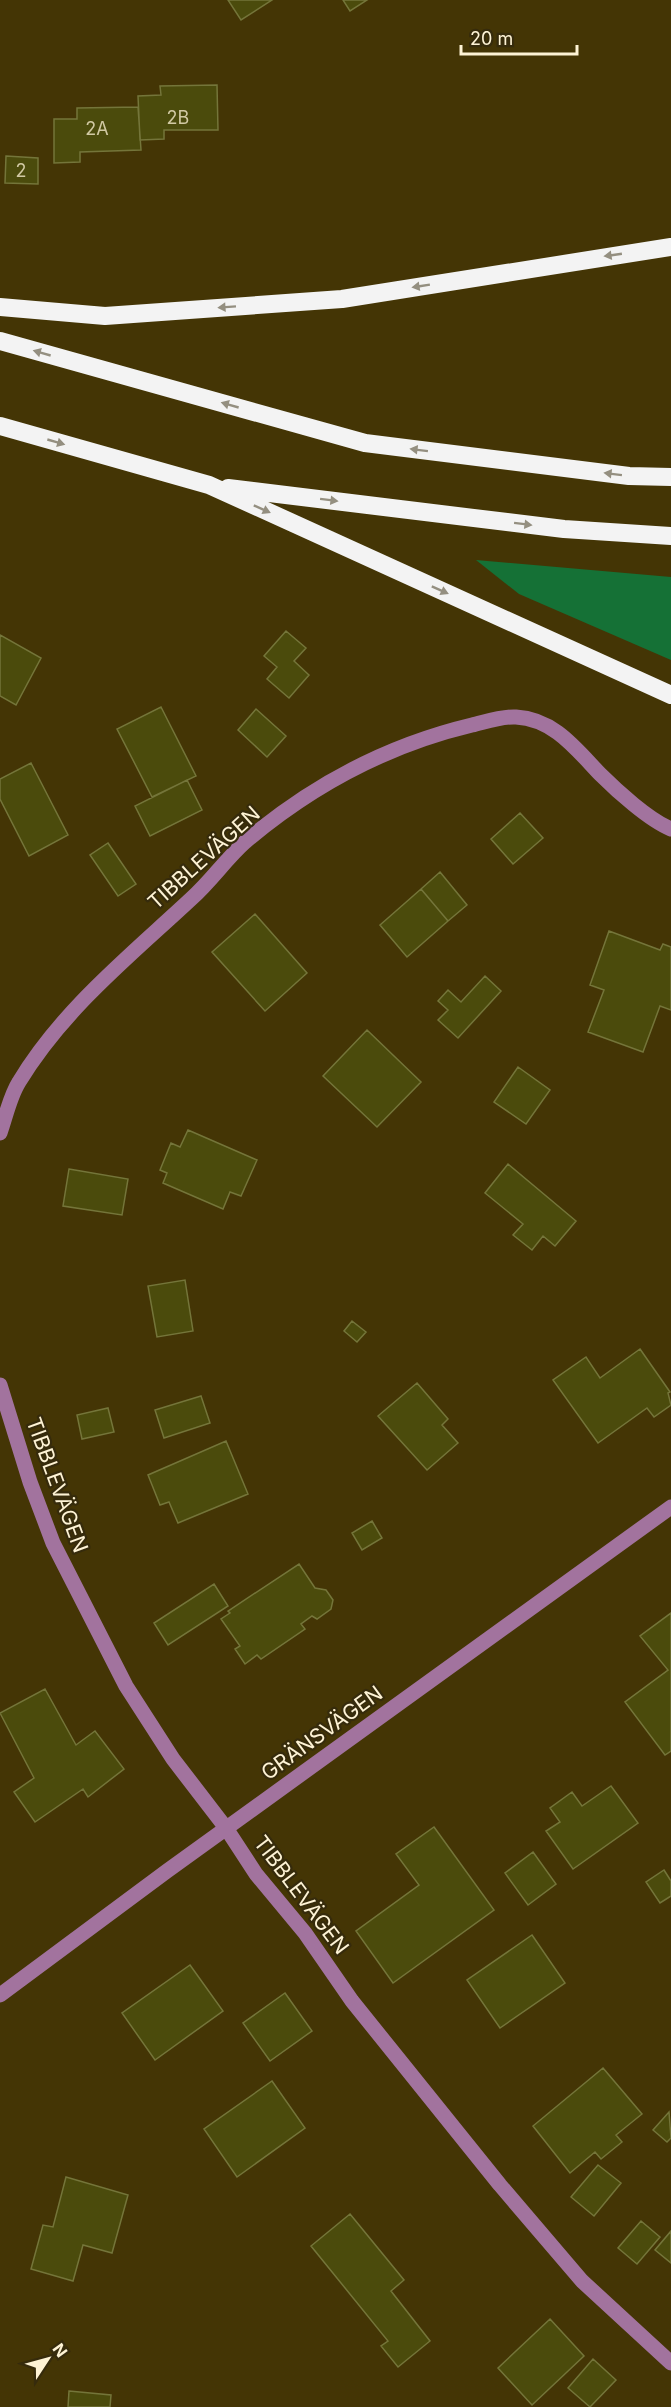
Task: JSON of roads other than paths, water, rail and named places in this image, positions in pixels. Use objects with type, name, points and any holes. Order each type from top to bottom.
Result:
[{"type":"highway","points":[[0,307],[105,316],[342,299],[671,247]]},
{"type":"highway","points":[[0,341],[365,443],[629,476],[671,477]]},
{"type":"highway","points":[[0,426],[209,485],[671,695]]},
{"type":"highway","points":[[209,485],[564,529],[671,536]]},
{"type":"street","name":"TIBBLEVÄGEN","points":[[0,1133],[18,1083],[62,1023],[121,962],[193,897],[245,843],[334,777],[442,732],[516,717],[556,730],[601,775],[671,830]]},
{"type":"street","name":"TIBBLEVÄGEN","points":[[0,1385],[30,1482],[53,1543],[89,1618],[126,1686],[173,1759],[226,1828],[256,1874],[305,1933],[352,2001],[500,2185],[582,2281],[671,2363]]},
{"type":"street","name":"GRÄNSVÄGEN","points":[[0,1995],[226,1828],[671,1507]]}]
